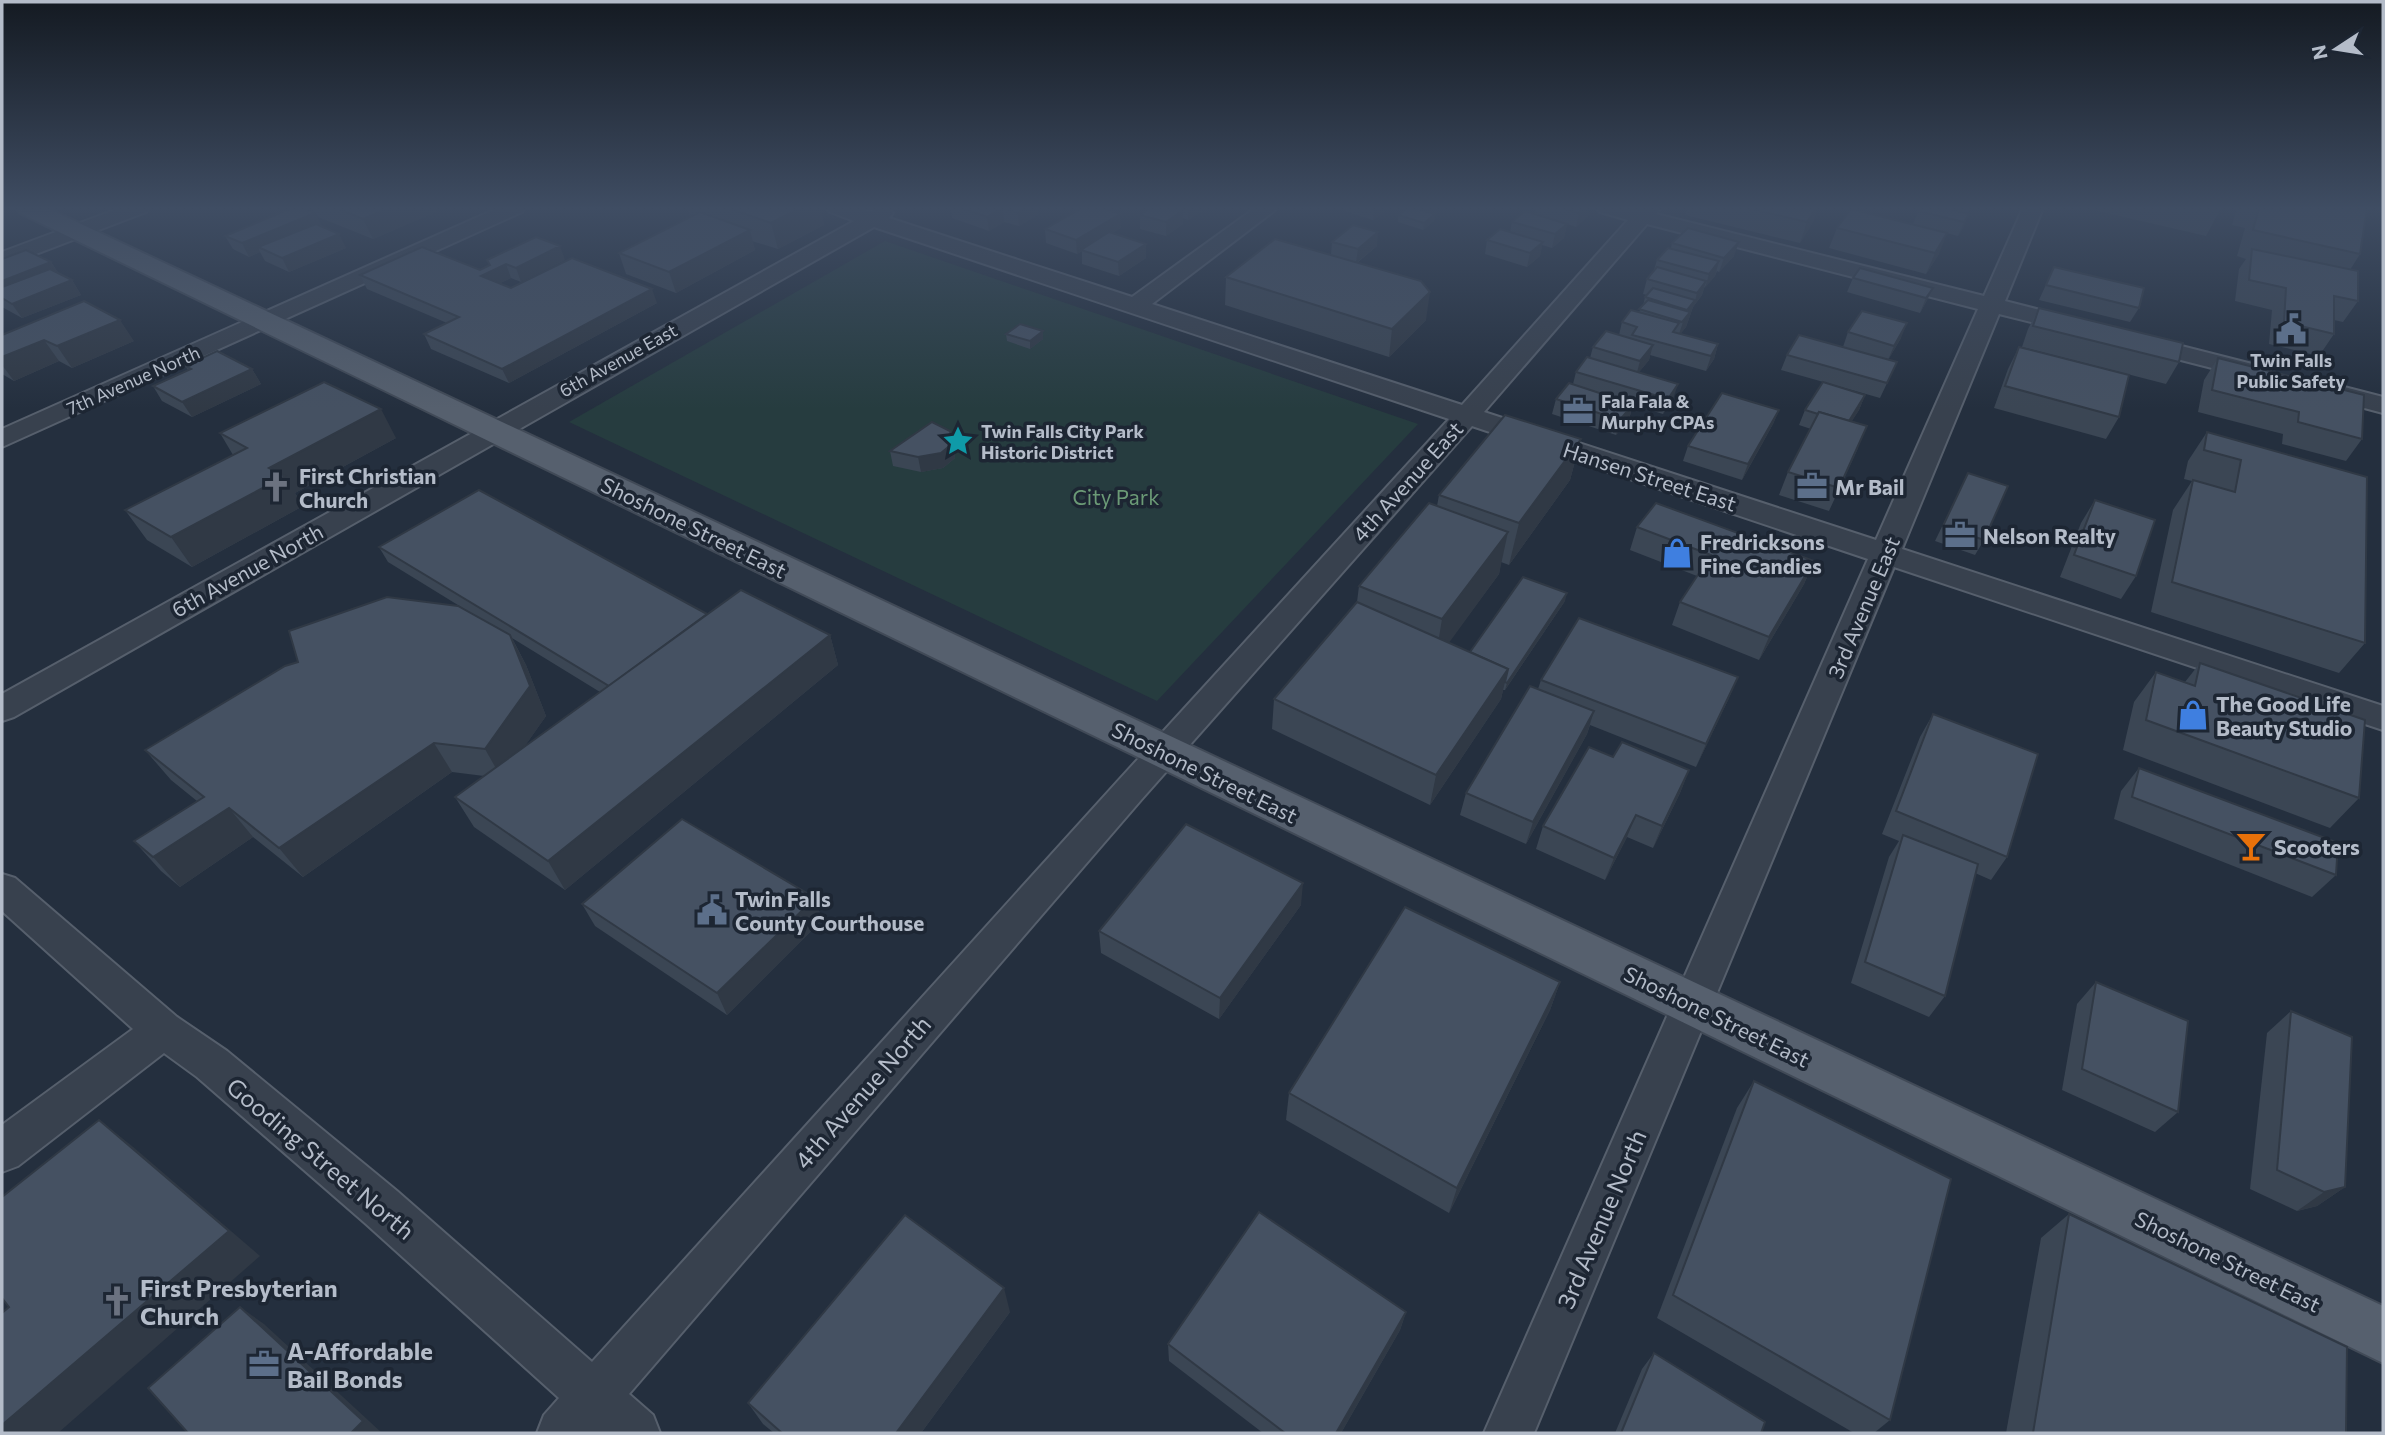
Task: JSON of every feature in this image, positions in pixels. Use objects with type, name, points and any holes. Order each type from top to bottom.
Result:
[{"type":"main road","name":"Shoshone Street East","points":[[167,275],[2383,1335]]},
{"type":"street","name":"7th Avenue North","points":[[2,439],[368,275]]},
{"type":"street","name":"6th Avenue East","points":[[492,431],[772,275]]},
{"type":"street","name":"Hansen Street East","points":[[1049,275],[1135,306],[2383,718]]},
{"type":"street","points":[[1135,306],[1177,275]]},
{"type":"street","name":"4th Avenue East","points":[[1163,752],[1591,275]]},
{"type":"street","points":[[1880,275],[2383,405]]},
{"type":"street","name":"3rd Avenue East","points":[[1693,1005],[2005,275]]},
{"type":"street","name":"6th Avenue North","points":[[2,709],[492,431]]},
{"type":"street","name":"4th Avenue North","points":[[562,1433],[1163,752]]},
{"type":"street","name":"Gooding Street North","points":[[2,889],[163,1030],[212,1064],[381,1207],[635,1433]]},
{"type":"street","name":"3rd Avenue North","points":[[1509,1433],[1693,1005]]},
{"type":"street","points":[[2,1151],[163,1030]]},
{"type":"green space","name":"City Park","points":[[826,275],[984,275],[1418,424],[1157,701],[569,422]]},
{"type":"building","points":[[2,275],[18,275],[2,281]]},
{"type":"building","points":[[34,275],[62,275],[72,280],[12,304],[2,298],[2,287]]},
{"type":"building","points":[[360,275],[483,275],[481,276],[511,288],[538,275],[616,275],[652,289],[502,369],[424,334],[459,317]]},
{"type":"building","points":[[1400,275],[1421,281],[1430,292],[1392,329],[1226,277]]},
{"type":"building","points":[[1650,275],[1685,275],[1706,281],[1697,293],[1647,279]]},
{"type":"building","points":[[1855,275],[1885,275],[1933,288],[1926,298],[1853,278]]},
{"type":"building","points":[[2050,275],[2088,275],[2144,288],[2139,308],[2046,285]]},
{"type":"building","points":[[2249,275],[2358,275],[2358,301],[2334,296],[2334,334],[2284,322],[2286,288],[2249,280]]},
{"type":"building","points":[[1653,288],[1695,300],[1687,310],[1645,297]]},
{"type":"building","points":[[1648,300],[1690,312],[1682,322],[1639,309]]},
{"type":"building","points":[[84,301],[120,320],[57,346],[44,340],[2,357],[2,335]]},
{"type":"building","points":[[2039,308],[2183,343],[2179,362],[2033,326]]},
{"type":"building","points":[[1631,310],[1679,323],[1673,332],[1718,344],[1711,356],[1632,335],[1637,327],[1622,322]]},
{"type":"building","points":[[1862,311],[1907,323],[1894,346],[1848,332]]},
{"type":"building","points":[[1020,324],[1043,331],[1030,341],[1006,334]]},
{"type":"building","points":[[1606,331],[1653,345],[1640,361],[1593,347]]},
{"type":"building","points":[[1799,335],[1897,362],[1887,383],[1787,355]]},
{"type":"building","points":[[2019,347],[2129,375],[2119,417],[2005,386]]},
{"type":"building","points":[[217,351],[252,369],[182,402],[153,386],[191,369],[185,366]]},
{"type":"building","points":[[1587,357],[1678,384],[1668,399],[1576,372]]},
{"type":"building","points":[[2218,358],[2364,395],[2362,439],[2298,422],[2299,412],[2212,390]]},
{"type":"building","points":[[324,382],[381,409],[269,468],[285,476],[171,537],[125,510],[247,448],[220,433]]},
{"type":"building","points":[[1823,382],[1865,395],[1849,421],[1805,410]]},
{"type":"building","points":[[1569,383],[1633,404],[1620,420],[1556,399]]},
{"type":"building","points":[[1722,393],[1779,410],[1748,464],[1688,446]]},
{"type":"building","points":[[1819,412],[1867,426],[1839,488],[1788,472]]},
{"type":"building","points":[[1505,415],[1581,439],[1519,523],[1439,495]]},
{"type":"building","points":[[932,422],[950,431],[953,443],[941,453],[918,457],[890,451]]},
{"type":"building","points":[[2207,432],[2367,477],[2365,643],[2172,582],[2193,480],[2235,492],[2241,460],[2204,450]]},
{"type":"building","points":[[1968,473],[2008,486],[1984,540],[1943,526]]},
{"type":"building","points":[[479,490],[707,614],[609,686],[379,547]]},
{"type":"building","points":[[2095,500],[2155,520],[2136,576],[2074,555]]},
{"type":"building","points":[[1429,503],[1508,532],[1442,619],[1359,586]]},
{"type":"building","points":[[1656,503],[1814,561],[1769,637],[1680,602],[1711,555],[1637,527]]},
{"type":"building","points":[[1523,577],[1567,593],[1507,683],[1508,669],[1470,652]]},
{"type":"building","points":[[741,590],[830,635],[548,861],[455,797]]},
{"type":"building","points":[[387,597],[458,606],[510,635],[530,686],[485,749],[434,743],[279,848],[229,808],[153,857],[134,841],[204,797],[145,750],[285,666],[298,662],[289,631]]},
{"type":"building","points":[[1357,602],[1508,669],[1436,775],[1274,699]]},
{"type":"building","points":[[1579,618],[1738,677],[1706,744],[1541,680]]},
{"type":"building","points":[[2200,663],[2365,720],[2359,798],[2146,720],[2156,672],[2195,686]]},
{"type":"building","points":[[1530,686],[1594,711],[1533,822],[1466,793]]},
{"type":"building","points":[[1933,714],[2038,754],[2007,857],[1896,811]]},
{"type":"building","points":[[1622,742],[1689,770],[1662,826],[1636,815],[1614,858],[1543,826],[1589,747],[1613,757]]},
{"type":"building","points":[[2139,768],[2338,843],[2336,875],[2132,797]]},
{"type":"building","points":[[682,819],[815,898],[717,993],[582,904]]},
{"type":"building","points":[[1186,824],[1303,883],[1220,998],[1099,931]]},
{"type":"building","points":[[1903,835],[1978,864],[1945,996],[1865,962]]},
{"type":"building","points":[[1405,907],[1560,982],[1457,1188],[1289,1093]]},
{"type":"building","points":[[2096,982],[2188,1021],[2178,1112],[2082,1069]]},
{"type":"building","points":[[2291,1011],[2352,1037],[2345,1187],[2324,1192],[2277,1170]]},
{"type":"building","points":[[1754,1081],[1951,1179],[1890,1420],[1673,1295]]},
{"type":"building","name":"First Presbyterian Church","points":[[99,1120],[229,1231],[2,1425],[2,1313],[9,1307],[2,1298],[2,1197]]},
{"type":"building","points":[[1259,1212],[1406,1312],[1336,1433],[1285,1433],[1168,1344]]},
{"type":"building","points":[[2069,1214],[2347,1347],[2346,1433],[2033,1433]]},
{"type":"building","points":[[905,1215],[1004,1288],[896,1433],[782,1433],[748,1403]]},
{"type":"building","name":"A-Affordable Bail Bonds","points":[[240,1307],[363,1421],[351,1433],[188,1433],[148,1388]]},
{"type":"building","points":[[1654,1353],[1765,1422],[1761,1433],[1621,1433]]},
{"type":"place","name":"Twin Falls Public Safety","points":[[2291,329]]},
{"type":"place","name":"Fala Fala & Murphy CPAs","points":[[1578,411]]},
{"type":"place","name":"Twin Falls City Park Historic District","points":[[958,441]]},
{"type":"place","name":"Mr Bail","points":[[1812,486]]},
{"type":"place","name":"First Christian Church","points":[[276,487]]},
{"type":"place","name":"Nelson Realty","points":[[1960,535]]},
{"type":"place","name":"Fredricksons Fine Candies","points":[[1677,553]]},
{"type":"place","name":"The Good Life Beauty Studio","points":[[2193,715]]},
{"type":"place","name":"Scooters","points":[[2251,846]]},
{"type":"place","name":"Twin Falls County Courthouse","points":[[712,910]]},
{"type":"place","name":"First Presbyterian Church","points":[[117,1301]]},
{"type":"place","name":"A-Affordable Bail Bonds","points":[[264,1364]]}]
